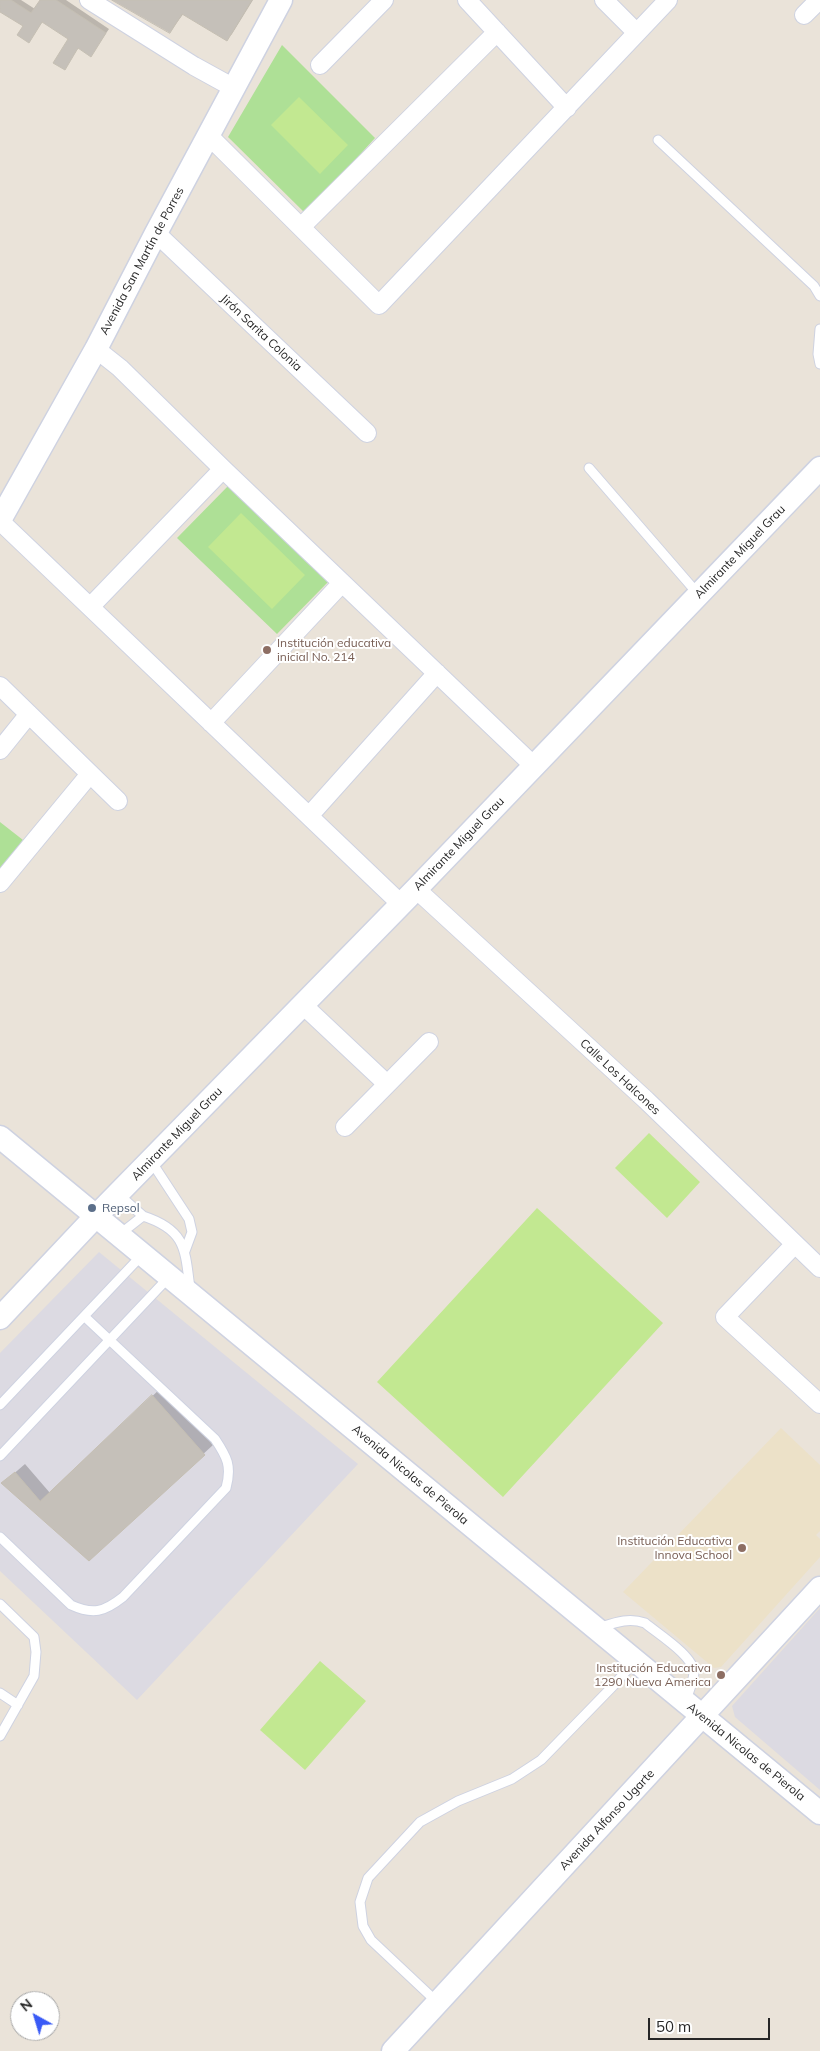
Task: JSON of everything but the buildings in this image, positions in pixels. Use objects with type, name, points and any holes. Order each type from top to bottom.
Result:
[{"type":"street","points":[[90,0],[194,66],[234,88]]},
{"type":"street","name":"Avenida San Martín de Porres","points":[[0,520],[96,349],[281,0]]},
{"type":"street","points":[[320,65],[384,0]]},
{"type":"street","points":[[467,0],[567,108]]},
{"type":"street","points":[[604,0],[637,33]]},
{"type":"street","points":[[208,135],[379,305],[668,0]]},
{"type":"street","points":[[804,15],[819,0]]},
{"type":"street","points":[[301,227],[497,32]]},
{"type":"street","name":"Jirón Sarita Colonia","points":[[156,233],[367,433]]},
{"type":"street","points":[[96,349],[120,368],[534,766]]},
{"type":"street","points":[[90,607],[223,469]]},
{"type":"street","name":"Almirante Miguel Grau","points":[[0,1318],[150,1160],[409,896],[819,471]]},
{"type":"street","name":"Calle Los Halcones","points":[[0,520],[309,816],[409,896],[646,1100],[820,1268]]},
{"type":"street","points":[[212,723],[342,583]]},
{"type":"street","points":[[309,816],[437,673]]},
{"type":"street","points":[[0,686],[118,801]]},
{"type":"street","points":[[0,750],[29,714]]},
{"type":"street","points":[[0,883],[90,774]]},
{"type":"street","points":[[303,1004],[388,1084]]},
{"type":"street","points":[[345,1127],[429,1042]]},
{"type":"street","name":"Avenida Nicolas de Pierola","points":[[2,1142],[96,1216],[820,1813]]},
{"type":"street","points":[[795,1244],[725,1317],[820,1404]]},
{"type":"street","name":"Avenida Alfonso Ugarte","points":[[393,2051],[820,1588]]},
{"type":"lane","points":[[658,140],[814,286],[820,296]]},
{"type":"lane","points":[[820,329],[818,354],[820,364]]},
{"type":"lane","points":[[589,468],[699,594]]},
{"type":"lane","points":[[150,1160],[189,1219],[192,1232],[185,1251]]},
{"type":"lane","points":[[118,1194],[143,1216],[162,1223],[175,1235],[185,1251],[190,1294]]},
{"type":"lane","points":[[118,1235],[143,1216]]},
{"type":"lane","points":[[0,1405],[86,1317],[143,1255]]},
{"type":"lane","points":[[0,1456],[169,1276]]},
{"type":"lane","points":[[0,1537],[71,1605],[86,1611],[98,1610],[113,1605],[123,1597],[226,1488],[230,1474],[228,1461],[215,1439],[86,1317]]},
{"type":"lane","points":[[0,1604],[34,1637],[36,1652],[34,1676],[0,1736]]},
{"type":"lane","points":[[596,1628],[622,1620],[636,1620],[645,1623],[653,1629],[690,1660],[694,1671],[693,1681],[685,1702]]},
{"type":"lane","points":[[438,2003],[371,1940],[363,1926],[360,1902],[368,1878],[420,1822],[458,1801],[512,1779],[541,1760],[635,1661]]},
{"type":"lane","points":[[0,1693],[18,1705]]},
{"type":"shaded area","points":[[99,1252],[358,1464],[137,1700],[0,1571],[0,1353]]},
{"type":"shaded area","name":"Institución Educativa Innova School","points":[[781,1428],[820,1465],[820,1531],[816,1535],[820,1539],[820,1557],[721,1667],[714,1668],[623,1592]]},
{"type":"shaded area","points":[[820,1608],[820,1790],[735,1717],[732,1706]]},
{"type":"green space","points":[[282,45],[375,138],[306,214],[228,137]]},
{"type":"green space","points":[[299,97],[348,145],[320,174],[271,125]]},
{"type":"green space","points":[[229,485],[328,582],[277,634],[177,538]]},
{"type":"green space","points":[[241,513],[305,575],[272,609],[208,547]]},
{"type":"green space","points":[[0,822],[23,840],[0,870]]},
{"type":"green space","points":[[649,1133],[700,1182],[667,1218],[615,1168]]},
{"type":"green space","points":[[537,1208],[663,1323],[503,1497],[377,1382]]},
{"type":"green space","points":[[320,1661],[366,1701],[305,1770],[260,1730]]},
{"type":"place","name":"Institución educativa inicial No. 214","points":[[267,650]]},
{"type":"place","name":"Repsol","points":[[92,1208]]},
{"type":"place","name":"Institución Educativa Innova School","points":[[742,1548]]},
{"type":"place","name":"Institución Educativa 1290 Nueva America","points":[[721,1675]]}]
